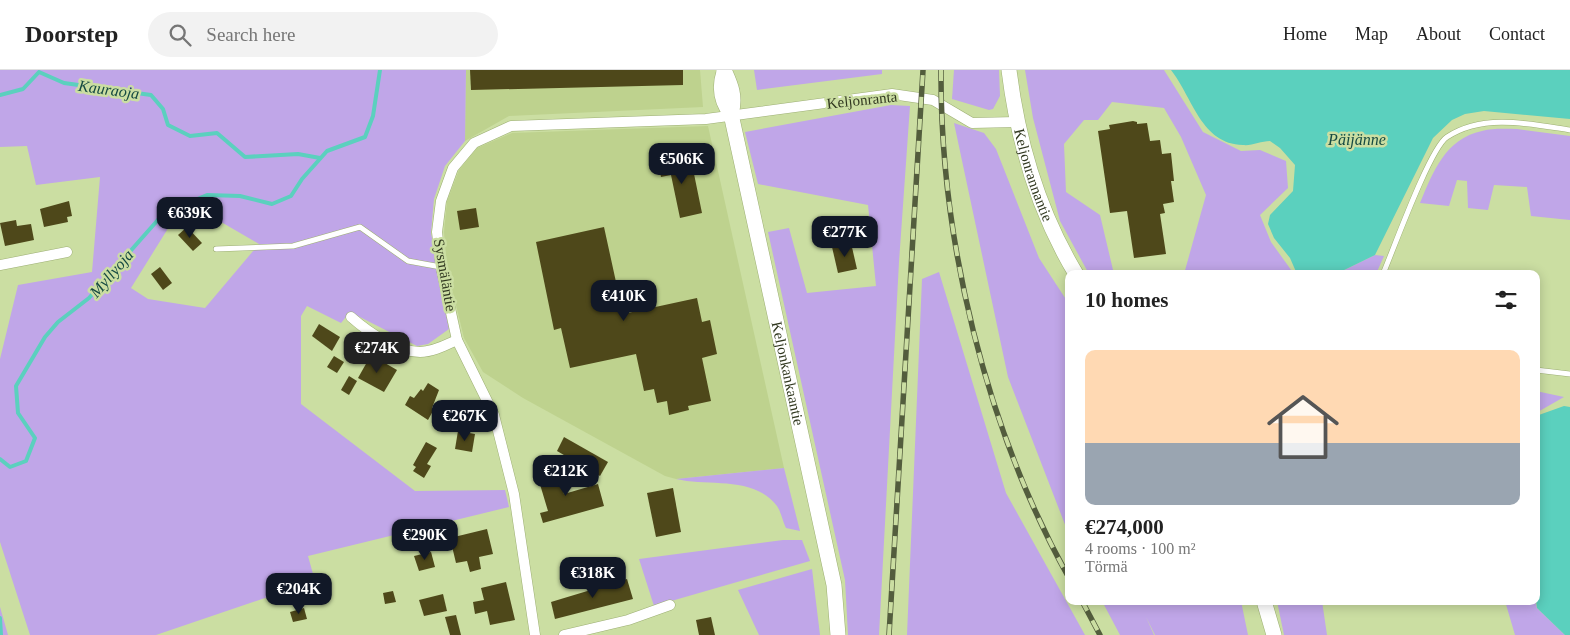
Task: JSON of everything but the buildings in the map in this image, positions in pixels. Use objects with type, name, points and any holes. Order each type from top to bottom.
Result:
[{"type":"main road","name":"Keljonrannantie","points":[[1009,70],[1016,122],[1038,198],[1062,250],[1074,270]]},
{"type":"main road","name":"Keljonkankaantie","points":[[724,71],[731,82],[734,102],[731,116],[834,585],[838,635]]},
{"type":"main road","points":[[1265,605],[1274,635]]},
{"type":"street","name":"Keljonranta","points":[[731,116],[892,94],[933,100],[972,123],[1016,122]]},
{"type":"street","name":"Sysmäläntie","points":[[535,635],[514,494],[494,414],[457,340],[441,267],[437,232],[441,201],[453,168],[474,143],[511,126],[731,116]]},
{"type":"street","points":[[0,265],[66,252]]},
{"type":"street","points":[[351,317],[363,328],[403,349],[420,352],[435,350],[457,340]]},
{"type":"street","points":[[564,635],[628,620],[670,604]]},
{"type":"lane","points":[[1385,270],[1431,157],[1446,137],[1471,126],[1517,121],[1570,130]]},
{"type":"lane","points":[[216,249],[293,246],[360,227],[408,261],[441,267]]},
{"type":"lane","points":[[1540,370],[1570,374]]},
{"type":"shaded area","points":[[0,70],[466,70],[465,141],[445,166],[434,199],[431,233],[449,329],[428,344],[417,346],[350,312],[341,323],[307,306],[301,316],[301,404],[415,491],[505,490],[509,507],[308,556],[315,581],[156,635],[30,635],[0,542],[0,359],[18,285],[92,272],[100,177],[36,185],[27,146],[0,147]],"holes":[[[185,201],[259,244],[205,308],[148,299],[131,288]]]},
{"type":"shaded area","points":[[466,70],[700,70],[703,107],[509,116],[465,141]]},
{"type":"shaded area","points":[[754,70],[882,70],[882,74],[757,90]]},
{"type":"shaded area","points":[[954,70],[999,70],[1000,96],[993,109],[989,110],[952,99]]},
{"type":"shaded area","points":[[1025,70],[1164,70],[1203,132],[1241,151],[1260,150],[1286,161],[1288,188],[1260,215],[1271,242],[1291,270],[1185,270],[1206,195],[1181,137],[1164,108],[1112,102],[1098,120],[1084,120],[1064,144],[1066,192],[1100,215],[1113,270],[1087,270],[1060,221],[1033,118]]},
{"type":"shaded area","points":[[891,105],[910,106],[899,262],[879,635],[848,635],[845,580],[768,232],[789,228],[807,293],[876,286],[868,205],[758,184],[745,132]]},
{"type":"shaded area","points":[[954,123],[984,133],[996,149],[1039,258],[1065,298],[1065,525],[1008,377]]},
{"type":"shaded area","points":[[708,126],[784,468],[676,479],[665,476],[523,398],[483,372],[464,338],[447,268],[444,232],[447,201],[459,170],[477,148],[512,133]]},
{"type":"shaded area","points":[[1517,129],[1570,136],[1570,220],[1531,216],[1527,187],[1494,185],[1488,210],[1468,208],[1467,181],[1457,180],[1449,206],[1420,203],[1442,158],[1459,141],[1469,135],[1486,130]]},
{"type":"shaded area","points":[[1375,255],[1384,256],[1378,270],[1344,270]]},
{"type":"shaded area","points":[[939,272],[1006,493],[1065,599],[1065,605],[1068,605],[1085,635],[907,635],[922,279]]},
{"type":"shaded area","points":[[1540,392],[1564,397],[1540,411]]},
{"type":"shaded area","points":[[784,468],[800,531],[786,528],[777,506],[767,496],[756,490],[730,484],[676,479]]},
{"type":"shaded area","points":[[783,540],[802,540],[810,561],[654,606],[639,559]]},
{"type":"shaded area","points":[[812,569],[820,635],[759,635],[738,590]]},
{"type":"shaded area","points":[[1104,605],[1242,605],[1248,635],[1155,635],[1146,617],[1154,635],[1120,635]]},
{"type":"shaded area","points":[[1278,605],[1323,605],[1327,635],[1284,635]]},
{"type":"shaded area","points":[[1506,605],[1536,605],[1565,635],[1515,635]]},
{"type":"shaded area","points":[[0,607],[8,635],[0,635]]},
{"type":"water","name":"Päijänne","points":[[1171,70],[1570,70],[1570,119],[1484,111],[1465,114],[1452,120],[1433,138],[1375,255],[1344,270],[1295,270],[1290,258],[1274,238],[1268,224],[1270,215],[1293,191],[1295,165],[1280,148],[1270,141],[1243,145],[1229,143],[1217,137],[1200,118]]},
{"type":"water","points":[[1564,406],[1570,407],[1570,635],[1565,635],[1537,608],[1537,605],[1540,605],[1540,415]]},
{"type":"waterway","name":"Myllyoja","points":[[0,459],[10,467],[26,461],[35,438],[18,413],[16,386],[45,337],[58,322],[89,298],[164,213],[207,195],[240,196],[272,204],[291,196],[302,179],[327,151],[365,137],[373,116],[380,70]]},
{"type":"waterway","name":"Kauraoja","points":[[0,95],[23,89],[39,72],[64,83],[151,95],[163,109],[168,125],[190,136],[217,133],[245,157],[298,154],[320,158]]},
{"type":"waterway","name":"Myllyoja","points":[[0,618],[1,635]]},
{"type":"railway","points":[[889,635],[923,70]]},
{"type":"railway","points":[[941,70],[943,135],[949,200],[959,266],[974,332],[992,397],[1014,460],[1040,520],[1065,570]]},
{"type":"railway","points":[[1084,605],[1100,635]]}]
